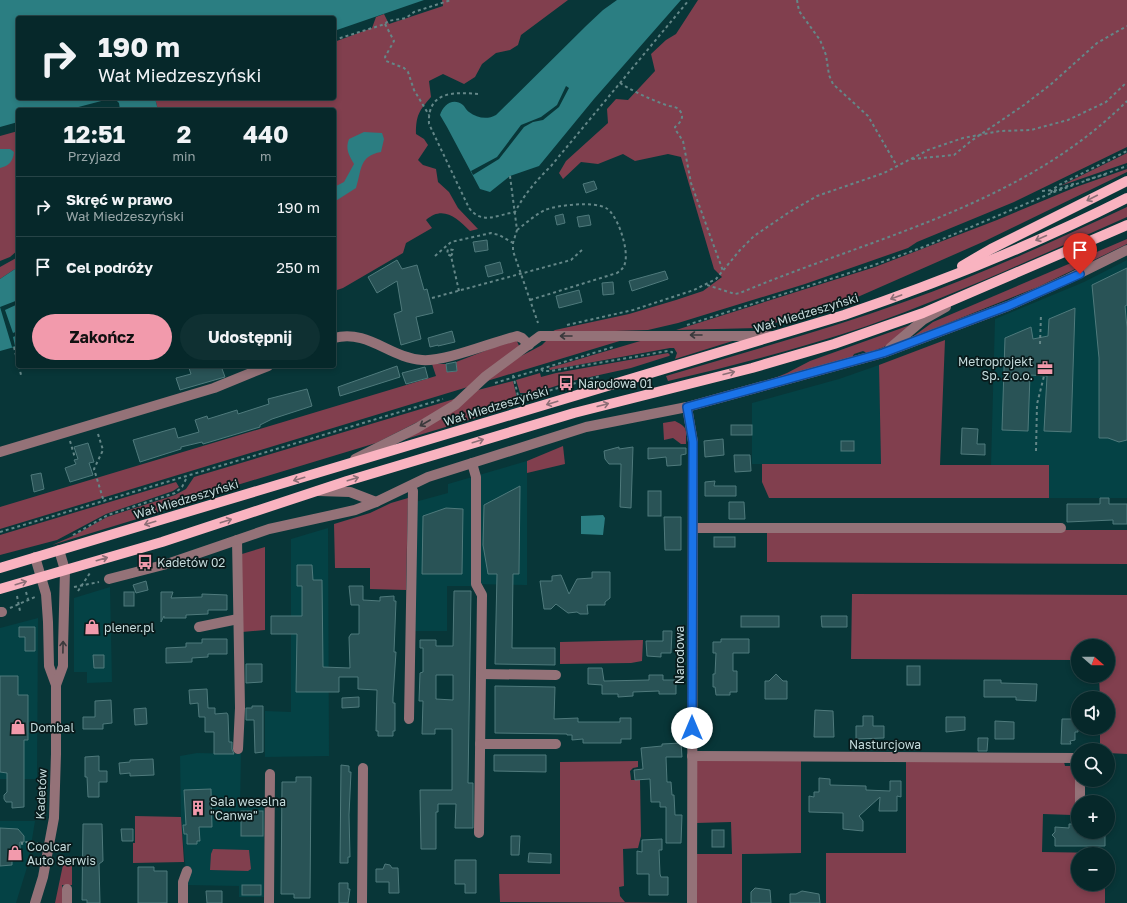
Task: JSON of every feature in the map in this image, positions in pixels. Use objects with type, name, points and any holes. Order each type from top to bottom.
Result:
[{"type":"main road","points":[[932,284],[991,249],[1127,180]]},
{"type":"main road","name":"Wał Miedzeszyński","points":[[0,568],[844,315],[932,284],[1065,228],[1127,198]]},
{"type":"main road","points":[[0,589],[162,542],[316,491],[596,406],[752,368],[834,344],[923,313],[1127,225]]},
{"type":"street","points":[[109,580],[167,564],[237,540],[300,521],[355,510],[376,502],[428,477],[586,427],[687,407],[883,353],[1008,306],[1127,250]]},
{"type":"street","points":[[883,353],[923,320],[976,290]]},
{"type":"street","points":[[336,338],[353,336],[365,338],[420,360],[430,360],[459,353],[517,336],[522,338],[529,345]]},
{"type":"street","points":[[340,466],[417,428],[455,405],[486,376],[540,336],[777,336]]},
{"type":"street","points":[[0,452],[94,422],[214,388],[263,368]]},
{"type":"street","name":"Narodowa","points":[[687,407],[693,442],[692,903]]},
{"type":"street","points":[[472,463],[476,477],[476,584],[482,595],[479,833]]},
{"type":"street","points":[[316,491],[350,492],[376,502]]},
{"type":"street","points":[[409,719],[413,491]]},
{"type":"street","points":[[693,528],[1061,528]]},
{"type":"street","points":[[237,540],[240,708],[238,749]]},
{"type":"street","name":"Kadetów","points":[[35,903],[44,877],[54,818],[56,685],[63,666],[65,570],[59,550]]},
{"type":"street","name":"Kadetów","points":[[35,558],[42,577],[47,601],[49,666],[56,685]]},
{"type":"street","points":[[199,627],[238,619]]},
{"type":"street","points":[[481,674],[556,675]]},
{"type":"street","points":[[480,744],[556,744]]},
{"type":"street","name":"Nasturcjowa","points":[[692,756],[1071,758]]},
{"type":"street","points":[[362,903],[363,768]]},
{"type":"street","points":[[269,903],[270,774]]},
{"type":"street","points":[[183,903],[183,882],[187,871]]},
{"type":"street","points":[[67,889],[67,903]]},
{"type":"path","points":[[336,39],[371,27],[385,24],[388,21],[406,18],[414,12],[451,0]]},
{"type":"path","points":[[515,212],[524,195],[532,185],[551,166],[689,0]]},
{"type":"path","points":[[797,0],[799,11],[820,40],[826,55],[829,75],[833,84],[868,116],[897,166]]},
{"type":"path","points":[[385,24],[394,41],[384,57],[386,60],[404,68],[408,72],[414,90],[429,115]]},
{"type":"path","points":[[911,159],[954,155],[1050,85],[1097,43],[1127,26]]},
{"type":"path","points":[[563,326],[633,310],[706,285],[716,279],[754,236],[817,196],[884,173],[911,159],[963,138],[984,133],[1031,130],[1068,120],[1106,102],[1127,82]]},
{"type":"path","points":[[620,83],[662,103],[676,107],[681,111],[682,116],[675,130],[683,141],[691,183],[694,187],[723,271]]},
{"type":"path","points":[[478,94],[455,92],[445,95],[437,100],[429,115],[429,124],[469,208],[475,215],[485,218],[515,212]]},
{"type":"path","points":[[706,285],[735,294],[740,293],[896,235],[989,196],[1056,158],[1116,112],[1127,101]]},
{"type":"path","points":[[1051,194],[1052,190],[1127,151]]},
{"type":"path","points":[[1019,206],[1127,166]]},
{"type":"path","points":[[1042,191],[1052,190],[1107,174]]},
{"type":"path","points":[[510,176],[517,230],[513,242],[513,251],[538,323]]},
{"type":"path","points":[[517,230],[533,217],[545,210],[556,207],[598,204],[611,212],[622,233],[626,261],[622,269],[617,273],[530,300]]},
{"type":"path","points":[[436,256],[451,242],[491,233],[513,242]]},
{"type":"path","points":[[432,298],[571,260],[583,249]]},
{"type":"path","points":[[451,256],[459,290]]},
{"type":"path","points":[[1040,344],[1041,314]]},
{"type":"path","points":[[14,346],[16,356]]},
{"type":"path","points":[[19,368],[21,375]]},
{"type":"path","points":[[513,375],[518,396]]},
{"type":"path","points":[[1036,451],[1038,404],[1044,376]]},
{"type":"path","points":[[94,422],[103,450],[94,469],[104,502]]},
{"type":"path","points":[[69,436],[75,458]]},
{"type":"path","points":[[0,532],[234,463]]},
{"type":"path","points":[[67,537],[108,515],[175,493],[182,487],[187,477]]},
{"type":"path","points":[[26,594],[28,599]]},
{"type":"path","points":[[17,596],[20,611]]},
{"type":"path","points":[[22,842],[22,844],[25,842],[38,844]]},
{"type":"shaded area","points":[[0,0],[424,0],[336,30],[336,16],[16,16],[16,100],[105,100],[75,108],[16,108],[16,123],[0,127]]},
{"type":"shaded area","points":[[442,0],[568,0],[521,35],[518,45],[510,50],[496,53],[482,64],[475,77],[464,84],[443,74],[429,81],[431,97],[419,114],[416,134],[424,139],[428,145],[418,160],[423,165],[436,169],[438,182],[449,192],[458,208],[478,229],[470,231],[455,218],[444,213],[432,216],[426,220],[432,228],[406,243],[403,253],[343,288],[336,290],[336,108],[158,108],[156,100],[336,100],[336,41],[372,28],[376,17],[384,14],[389,24],[443,6]]},
{"type":"shaded area","points":[[617,0],[681,0],[594,99],[539,166],[510,176],[490,192],[480,189],[440,115],[443,108],[449,103],[456,102],[463,105],[472,114],[479,117],[493,117],[586,26],[603,10]]},
{"type":"shaded area","points":[[698,0],[1127,0],[1127,147],[1014,202],[917,242],[908,248],[805,284],[678,323],[648,330],[550,333],[555,330],[629,314],[676,300],[703,291],[722,277],[714,269],[681,157],[668,154],[635,161],[623,154],[598,164],[581,162],[563,179],[559,173],[566,161],[608,123],[607,109],[616,99],[628,100],[655,71],[651,54],[666,40],[676,34]]},
{"type":"shaded area","points":[[116,100],[156,100],[158,108],[120,108],[119,103]]},
{"type":"shaded area","points":[[16,132],[16,252],[10,257],[0,261],[0,136]]},
{"type":"shaded area","points":[[364,132],[382,133],[384,139],[381,152],[369,157],[362,164],[356,188],[336,201],[336,186],[344,182],[354,164],[349,155],[349,139]]},
{"type":"shaded area","points":[[0,149],[10,149],[14,152],[10,163],[0,168]]},
{"type":"shaded area","points":[[1127,153],[1127,163],[1060,186]]},
{"type":"shaded area","points":[[1127,169],[1127,172],[985,241],[844,303],[758,328],[676,330],[875,267],[997,220],[1076,187]]},
{"type":"shaded area","points":[[1127,207],[1127,217],[998,274],[900,314],[818,342],[768,356],[668,381],[666,376],[816,331],[932,292],[989,269]]},
{"type":"shaded area","points":[[1127,239],[1127,244],[1038,287],[911,338],[933,322]]},
{"type":"shaded area","points":[[16,258],[16,268],[0,279],[0,267]]},
{"type":"shaded area","points":[[1127,260],[1127,498],[1049,498],[1049,465],[991,465],[995,319],[1084,282]]},
{"type":"shaded area","points":[[16,268],[16,347],[0,351],[0,279]]},
{"type":"shaded area","points":[[913,324],[884,347],[867,353],[863,351],[854,354],[852,358],[758,385],[787,373],[810,361]]},
{"type":"shaded area","points":[[516,339],[520,348],[471,386],[0,529],[0,507],[436,376],[432,364],[446,364],[447,372],[457,371],[456,362]]},
{"type":"shaded area","points":[[647,339],[739,339],[675,359],[677,353],[674,348],[670,348],[550,370],[549,368]]},
{"type":"shaded area","points":[[623,340],[487,381],[506,364],[542,345],[546,341]]},
{"type":"shaded area","points":[[945,340],[940,465],[1049,465],[1049,498],[769,498],[762,482],[762,464],[881,464],[879,365]]},
{"type":"shaded area","points":[[668,353],[670,355],[669,356],[631,368],[572,381],[570,379],[560,382],[559,385],[534,393],[520,393],[516,380],[540,373],[541,377]]},
{"type":"shaded area","points":[[879,365],[881,464],[752,464],[752,403],[839,379]]},
{"type":"shaded area","points":[[513,381],[517,398],[531,397],[509,408],[396,442],[474,391]]},
{"type":"shaded area","points":[[461,397],[453,404],[376,443],[211,493],[150,515],[52,545],[73,536],[107,517],[175,495],[186,489],[194,477]]},
{"type":"shaded area","points":[[675,421],[682,425],[685,429],[686,444],[681,444],[673,438],[664,440],[663,423]]},
{"type":"shaded area","points":[[563,446],[565,464],[527,473],[527,461]]},
{"type":"shaded area","points":[[527,461],[527,585],[471,584],[471,586],[447,586],[447,631],[414,631],[415,502],[448,493],[448,484]]},
{"type":"shaded area","points":[[176,482],[179,487],[173,491],[106,514],[57,540],[0,555],[0,535]]},
{"type":"shaded area","points":[[408,498],[406,590],[370,589],[370,568],[335,568],[334,524],[370,513],[391,503]]},
{"type":"shaded area","points":[[603,515],[605,518],[603,535],[581,534],[581,516]]},
{"type":"shaded area","points":[[328,528],[329,756],[265,757],[265,711],[291,712],[291,539]]},
{"type":"shaded area","points":[[767,530],[1127,530],[1127,564],[767,562]]},
{"type":"shaded area","points":[[265,547],[265,630],[242,632],[242,554]]},
{"type":"shaded area","name":"plener.pl","points":[[110,587],[112,682],[87,683],[87,672],[74,672],[74,598]]},
{"type":"shaded area","points":[[852,594],[1127,595],[1127,754],[1115,753],[1115,743],[1100,743],[1100,735],[1115,735],[1115,691],[1100,691],[1099,683],[1115,683],[1115,639],[1071,639],[1071,660],[851,659]]},
{"type":"shaded area","name":"Dombal","points":[[38,618],[37,779],[0,779],[0,628]]},
{"type":"shaded area","points":[[643,640],[642,661],[631,663],[560,664],[560,642]]},
{"type":"shaded area","points":[[197,753],[241,754],[240,808],[264,807],[264,897],[239,897],[239,886],[187,885],[181,817],[180,756]]},
{"type":"shaded area","points":[[696,760],[801,761],[801,853],[742,854],[742,903],[697,903],[697,854],[732,854],[731,822],[696,823]]},
{"type":"shaded area","points":[[906,760],[1064,762],[1065,766],[1071,766],[1071,787],[1076,787],[1076,795],[1071,795],[1071,815],[1043,814],[1042,852],[1071,852],[1071,891],[1105,891],[1105,903],[826,903],[826,853],[906,853]]},
{"type":"shaded area","points":[[638,761],[638,767],[633,768],[630,771],[631,780],[640,780],[641,836],[638,848],[623,849],[624,886],[619,887],[620,896],[625,902],[688,903],[500,902],[499,874],[560,874],[560,762]]},
{"type":"shaded area","points":[[135,816],[181,817],[184,862],[133,863]]},
{"type":"shaded area","name":"Coolcar Auto Serwis","points":[[0,821],[35,821],[28,864],[16,903],[0,903]]},
{"type":"shaded area","points":[[213,849],[249,850],[251,869],[248,871],[210,870],[211,854]]},
{"type":"shaded area","points":[[64,860],[72,860],[72,885],[62,885],[62,903],[55,903]]},
{"type":"pier","points":[[566,86],[569,88],[559,107],[543,120],[533,122],[524,127],[499,159],[473,175],[471,171],[497,157],[521,125],[541,117],[557,105]]},
{"type":"pier","points":[[16,301],[16,305],[5,310],[13,333],[16,332],[16,336],[13,337],[15,346],[12,347],[0,307]]},
{"type":"building","points":[[594,181],[597,189],[586,193],[583,184]]},
{"type":"building","points":[[563,214],[565,223],[557,225],[555,216]]},
{"type":"building","points":[[589,215],[591,225],[579,227],[577,217]]},
{"type":"building","points":[[487,240],[488,250],[475,252],[473,242]]},
{"type":"building","points":[[397,260],[402,269],[417,265],[424,290],[427,289],[433,313],[416,317],[421,339],[401,345],[394,314],[402,311],[397,281],[377,293],[368,277]]},
{"type":"building","points":[[500,262],[503,273],[488,277],[485,266]]},
{"type":"building","points":[[1127,268],[1127,305],[1125,306],[1127,328],[1127,440],[1119,442],[1108,438],[1099,438],[1099,358],[1092,285]]},
{"type":"building","points":[[665,271],[668,279],[632,291],[629,281]]},
{"type":"building","points":[[613,282],[614,294],[603,295],[602,283]]},
{"type":"building","points":[[579,290],[582,302],[559,308],[556,296]]},
{"type":"building","points":[[1075,308],[1071,432],[1044,431],[1047,376],[1030,375],[1028,431],[1002,430],[1005,338],[1031,327],[1033,339],[1048,336],[1049,319]]},
{"type":"building","points":[[452,331],[455,342],[430,347],[428,338]]},
{"type":"building","points":[[456,362],[457,371],[447,372],[446,364]]},
{"type":"building","points":[[397,366],[400,377],[340,396],[338,387]]},
{"type":"building","points":[[425,367],[428,378],[406,384],[402,373]]},
{"type":"building","points":[[189,368],[222,368],[225,377],[180,390],[176,378],[191,374]]},
{"type":"building","points":[[307,389],[312,406],[272,419],[260,425],[260,427],[203,444],[202,442],[181,447],[181,449],[140,462],[133,440],[175,428],[178,438],[199,432],[195,420],[207,416],[208,419],[237,410],[238,414],[269,404],[268,399]]},
{"type":"building","points":[[731,425],[752,425],[752,435],[731,435]]},
{"type":"building","points":[[962,428],[978,429],[977,444],[985,444],[985,455],[961,454]]},
{"type":"building","points":[[723,439],[724,455],[705,457],[704,441]]},
{"type":"building","points":[[841,441],[854,441],[854,451],[841,451]]},
{"type":"building","points":[[88,443],[94,462],[89,463],[93,475],[70,482],[65,468],[76,464],[74,460],[78,459],[74,447]]},
{"type":"building","points":[[619,447],[619,449],[633,447],[631,508],[620,507],[621,464],[609,464],[605,459],[604,451]]},
{"type":"building","points":[[648,448],[686,448],[686,454],[681,455],[681,465],[667,466],[666,457],[648,459]]},
{"type":"building","points":[[734,455],[750,455],[751,471],[735,472]]},
{"type":"building","points":[[41,473],[44,489],[34,492],[31,475]]},
{"type":"building","points":[[715,481],[714,486],[736,486],[736,496],[705,496],[705,482]]},
{"type":"building","points":[[520,486],[519,574],[513,574],[512,648],[555,648],[555,665],[495,664],[497,574],[488,574],[483,545],[484,505]]},
{"type":"building","points":[[648,491],[661,491],[661,516],[648,516]]},
{"type":"building","points":[[1100,498],[1109,498],[1109,504],[1127,504],[1127,524],[1113,524],[1113,520],[1067,522],[1067,504],[1100,504]]},
{"type":"building","points":[[729,502],[744,502],[745,519],[729,519]]},
{"type":"building","points":[[446,508],[463,509],[462,574],[422,574],[423,516]]},
{"type":"building","points":[[664,517],[681,517],[681,550],[665,550]]},
{"type":"building","points":[[714,537],[735,537],[735,547],[714,547]]},
{"type":"building","points":[[297,565],[312,565],[313,580],[322,580],[323,667],[350,668],[349,637],[351,634],[359,634],[359,605],[351,605],[349,586],[363,586],[363,600],[380,601],[380,597],[394,596],[394,601],[396,601],[394,652],[396,652],[393,698],[393,703],[395,703],[395,731],[393,731],[393,736],[378,736],[378,731],[376,731],[377,690],[358,689],[358,677],[339,677],[339,692],[296,692],[297,634],[271,634],[271,616],[302,616],[302,586],[297,586]]},
{"type":"building","points":[[592,572],[610,572],[610,598],[605,602],[605,605],[587,605],[588,614],[580,614],[577,612],[568,613],[556,604],[551,609],[544,609],[540,581],[552,581],[552,576],[561,575],[569,594],[577,579],[592,578]]},
{"type":"building","points":[[146,581],[148,590],[136,593],[133,585]]},
{"type":"building","points":[[454,591],[471,591],[468,783],[473,783],[473,828],[455,828],[456,804],[438,804],[438,812],[436,812],[436,849],[421,849],[420,790],[452,790],[452,729],[435,729],[435,734],[422,734],[423,701],[419,701],[420,673],[423,672],[423,648],[420,648],[420,640],[436,640],[436,646],[453,646]],"holes":[[[436,675],[453,675],[453,700],[436,699]]]},
{"type":"building","points":[[124,592],[134,592],[134,606],[124,606]]},
{"type":"building","points":[[161,592],[173,592],[171,598],[202,597],[202,594],[227,595],[227,610],[208,610],[208,614],[186,615],[186,618],[164,618],[164,616],[161,622]]},
{"type":"building","points":[[741,616],[779,616],[779,627],[741,627]]},
{"type":"building","points":[[821,616],[847,616],[847,627],[822,627]]},
{"type":"building","points":[[19,627],[35,627],[35,651],[25,651],[25,637],[19,637]]},
{"type":"building","points":[[663,631],[672,631],[671,653],[661,653],[661,657],[647,656],[646,641],[663,641]]},
{"type":"building","points":[[202,639],[227,639],[227,654],[208,654],[208,657],[192,658],[192,662],[166,663],[166,648],[186,647],[186,643],[202,643]]},
{"type":"building","points":[[721,639],[749,639],[749,653],[733,653],[733,671],[737,671],[737,692],[730,692],[730,695],[716,695],[715,687],[713,687],[716,653],[713,653],[713,642],[721,642]]},
{"type":"building","points":[[93,655],[104,655],[104,668],[94,668]]},
{"type":"building","points":[[246,664],[262,664],[262,682],[246,683]]},
{"type":"building","points":[[907,666],[920,666],[920,685],[907,685]]},
{"type":"building","points":[[588,668],[602,668],[604,681],[649,680],[649,675],[663,675],[663,680],[676,680],[676,694],[659,694],[659,691],[633,692],[633,696],[618,697],[618,694],[602,694],[602,685],[588,684]]},
{"type":"building","points":[[776,674],[783,681],[787,681],[787,699],[765,699],[765,681],[769,681]]},
{"type":"building","points":[[0,676],[18,676],[18,695],[28,695],[28,740],[24,740],[24,807],[12,808],[12,802],[6,802],[4,799],[4,795],[7,792],[7,773],[0,772]]},
{"type":"building","points":[[984,680],[1001,680],[1001,683],[1037,684],[1036,701],[1016,700],[1016,697],[984,697]]},
{"type":"building","points":[[495,686],[555,687],[554,719],[578,718],[578,722],[620,722],[620,718],[631,718],[631,739],[621,739],[621,743],[583,743],[583,739],[572,740],[572,735],[567,734],[495,733]]},
{"type":"building","points":[[207,689],[208,708],[215,708],[215,714],[227,713],[228,715],[229,742],[232,742],[234,754],[214,754],[214,732],[205,732],[205,717],[199,717],[198,703],[190,704],[189,690]]},
{"type":"building","points":[[359,697],[359,707],[342,708],[342,698]]},
{"type":"building","points":[[111,700],[112,723],[103,724],[103,729],[83,729],[83,717],[95,717],[95,701]]},
{"type":"building","points":[[252,706],[263,706],[263,752],[255,753],[254,720],[246,720],[246,708],[252,708]]},
{"type":"building","points":[[146,708],[147,724],[135,725],[134,709]]},
{"type":"building","points":[[815,710],[833,711],[834,737],[814,737]]},
{"type":"building","points":[[863,716],[873,716],[873,726],[884,726],[884,738],[856,739],[856,726],[863,726]]},
{"type":"building","points":[[946,717],[965,717],[965,730],[946,732]]},
{"type":"building","points":[[1062,719],[1071,719],[1071,735],[1075,735],[1075,740],[1070,741],[1071,744],[1061,744]]},
{"type":"building","points":[[995,721],[1014,722],[1014,739],[995,739]]},
{"type":"building","points":[[978,738],[988,738],[987,751],[978,751]]},
{"type":"building","points":[[681,743],[682,757],[666,757],[667,782],[671,782],[672,795],[674,795],[675,815],[682,815],[681,843],[666,843],[666,807],[660,807],[660,802],[651,802],[650,779],[635,780],[634,770],[643,769],[641,748],[662,746],[662,744]]},
{"type":"building","points":[[494,755],[546,755],[546,772],[494,771]]},
{"type":"building","points":[[99,756],[99,771],[107,771],[107,782],[99,782],[99,797],[88,797],[87,777],[85,777],[85,757]]},
{"type":"building","points":[[153,759],[154,775],[130,776],[130,773],[120,774],[119,763],[130,762],[130,760]]},
{"type":"building","points":[[341,765],[349,766],[349,772],[351,772],[349,815],[350,857],[348,857],[348,863],[340,863]]},
{"type":"building","points":[[296,777],[311,777],[310,898],[294,898],[294,894],[281,894],[282,782],[296,782]]},
{"type":"building","points":[[819,778],[830,779],[830,785],[866,786],[866,790],[890,791],[890,781],[901,781],[901,797],[897,796],[897,811],[879,811],[880,797],[859,816],[863,821],[863,831],[843,829],[843,813],[809,812],[809,796],[814,797],[814,792],[819,792]]},
{"type":"building","name":"Sala weselna \"Canwa\"","points":[[211,789],[212,827],[199,827],[200,841],[197,841],[197,844],[187,844],[187,834],[184,834],[183,825],[186,825],[184,790]]},
{"type":"building","points":[[241,811],[263,811],[263,836],[241,836]]},
{"type":"building","points":[[83,824],[102,824],[103,861],[99,864],[100,903],[87,903],[87,900],[82,900]]},
{"type":"building","points":[[1069,824],[1071,824],[1071,839],[1105,839],[1105,846],[1055,846],[1055,838],[1052,835],[1055,832],[1055,827],[1069,828]]},
{"type":"building","points":[[0,828],[18,829],[24,836],[24,842],[20,842],[20,860],[12,860],[12,865],[0,866]]},
{"type":"building","points":[[121,829],[133,829],[133,841],[122,841]]},
{"type":"building","points":[[712,830],[724,830],[724,847],[712,847]]},
{"type":"building","points":[[511,836],[520,836],[519,855],[511,855]]},
{"type":"building","points":[[662,839],[662,850],[659,850],[660,874],[661,877],[668,877],[668,895],[649,895],[649,874],[637,874],[637,851],[642,852],[642,840]]},
{"type":"building","points":[[529,853],[551,854],[551,863],[528,862]]},
{"type":"building","points":[[455,860],[476,860],[476,893],[465,893],[465,884],[455,884]]},
{"type":"building","points":[[385,864],[390,865],[392,868],[398,868],[399,893],[389,893],[389,882],[376,882],[376,869],[383,869]]},
{"type":"building","points":[[138,867],[154,867],[154,871],[167,871],[167,903],[138,903]]},
{"type":"building","points":[[339,883],[348,883],[348,889],[350,889],[348,903],[339,903]]},
{"type":"building","points":[[242,885],[261,885],[261,895],[242,895]]},
{"type":"building","points":[[755,888],[770,890],[771,903],[751,903],[751,892]]},
{"type":"building","points":[[206,891],[222,891],[222,903],[207,903]]},
{"type":"building","points":[[802,891],[819,894],[820,903],[790,903],[790,894],[796,894]]},
{"type":"place","name":"Metroprojekt Sp. z o.o.","points":[[1045,368]]},
{"type":"place","name":"Narodowa 01","points":[[566,383]]},
{"type":"place","name":"Kadetów 02","points":[[145,562]]},
{"type":"place","name":"plener.pl","points":[[92,627]]},
{"type":"place","name":"Dombal","points":[[18,727]]},
{"type":"place","name":"Sala weselna \"Canwa\"","points":[[198,808]]},
{"type":"place","name":"Coolcar Auto Serwis","points":[[15,853]]},
{"type":"route","points":[[692,728],[693,442],[687,407],[883,353],[1008,306],[1080,274]]}]
